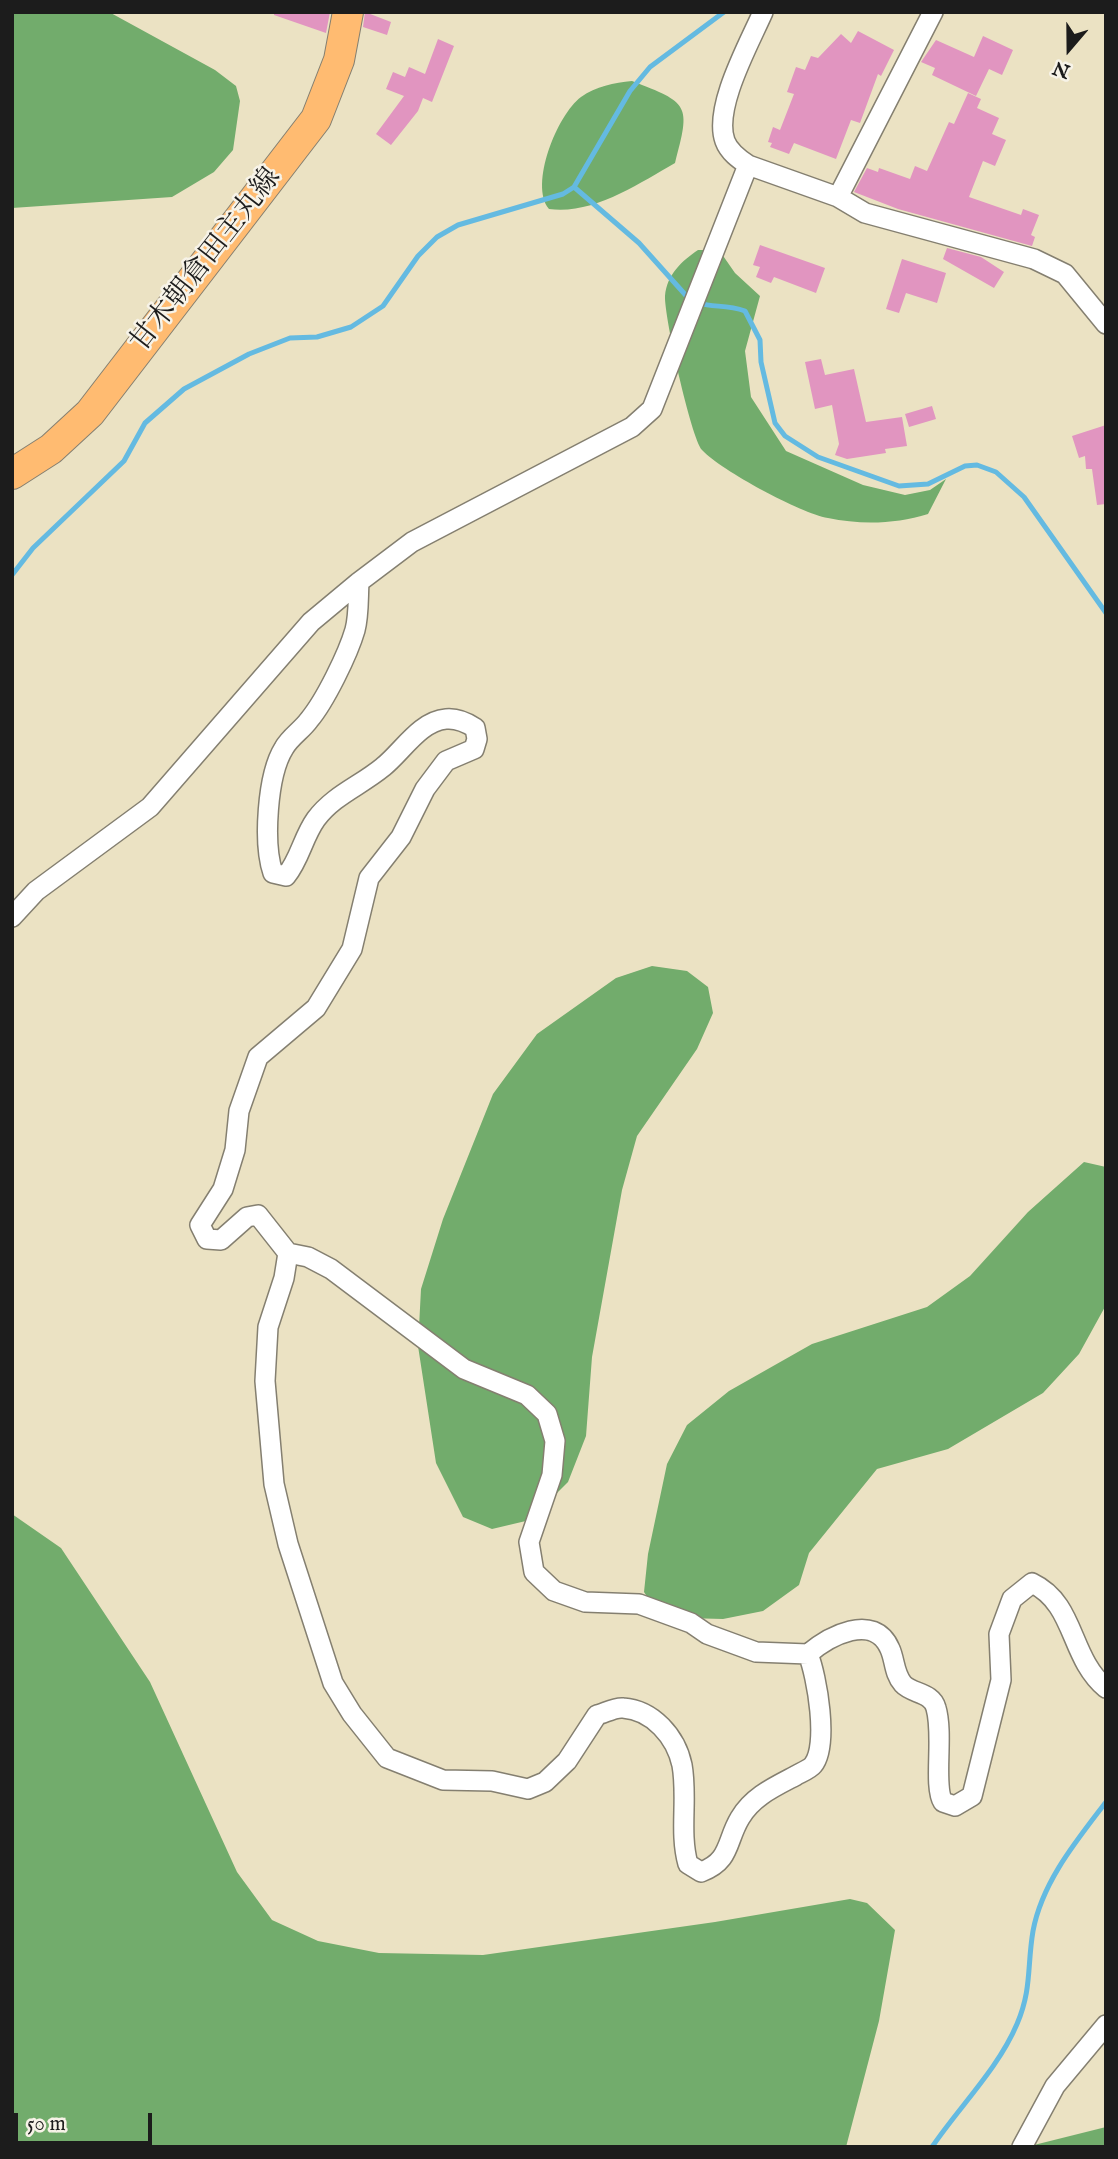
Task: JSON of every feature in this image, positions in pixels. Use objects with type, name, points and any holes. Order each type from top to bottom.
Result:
[{"type":"main road","name":"甘木朝倉田主丸線","points":[[12,474],[51,449],[90,413],[316,119],[339,60],[348,12]]},
{"type":"street","points":[[763,12],[725,104],[725,142],[736,157],[748,165],[838,197],[865,213],[1034,259],[1065,274],[1106,324]]},
{"type":"street","points":[[838,197],[933,12]]},
{"type":"street","points":[[12,917],[36,891],[150,807],[311,622],[359,582],[412,542],[632,427],[652,409],[748,165]]},
{"type":"street","points":[[359,582],[355,629],[334,676],[312,718],[283,748],[273,783],[268,824],[268,859],[273,873],[286,876],[296,863],[314,822],[332,800],[383,767],[417,733],[444,719],[464,721],[475,728],[477,739],[474,749],[446,761],[425,789],[401,836],[369,878],[352,949],[316,1008],[258,1057],[239,1111],[235,1150],[223,1189],[200,1225],[206,1239],[221,1240],[247,1217],[258,1215],[288,1254],[308,1257],[331,1269],[464,1369],[527,1395],[547,1414],[555,1441],[552,1475],[529,1542],[534,1572],[554,1591],[585,1602],[639,1604],[691,1623],[707,1634],[756,1652],[808,1654],[828,1638],[858,1628],[879,1636],[890,1647],[896,1671],[904,1685],[933,1700],[936,1706],[942,1741],[938,1793],[943,1802],[955,1806],[972,1796],[1001,1680],[999,1634],[1012,1599],[1032,1583],[1050,1591],[1060,1606],[1080,1656],[1092,1677],[1106,1688]]},
{"type":"street","points":[[288,1254],[267,1341],[265,1381],[274,1484],[288,1544],[333,1683],[366,1735],[387,1758],[443,1780],[492,1781],[528,1789],[545,1782],[568,1761],[597,1715],[622,1707],[648,1715],[663,1726],[682,1764],[684,1849],[688,1864],[701,1872],[716,1866],[730,1844],[739,1818],[757,1797],[813,1765],[820,1748],[820,1727],[814,1669],[808,1654]]},
{"type":"street","points":[[1022,2147],[1055,2086],[1106,2025]]},
{"type":"green space","points":[[12,12],[109,12],[215,70],[236,86],[240,101],[233,150],[214,172],[172,197],[12,208]]},
{"type":"green space","points":[[632,81],[665,95],[681,108],[683,128],[675,163],[598,203],[566,210],[549,209],[542,184],[544,168],[548,151],[563,119],[572,106],[587,93],[605,86]]},
{"type":"green space","points":[[698,250],[719,250],[735,273],[760,296],[745,351],[751,397],[786,451],[863,485],[905,495],[930,490],[946,479],[928,514],[891,522],[840,520],[815,515],[743,479],[702,450],[691,423],[679,376],[665,296],[676,269]]},
{"type":"green space","points":[[652,966],[687,971],[708,987],[713,1013],[697,1049],[637,1136],[622,1190],[592,1357],[586,1436],[568,1482],[530,1520],[492,1529],[463,1517],[436,1463],[418,1346],[421,1289],[443,1219],[493,1094],[537,1034],[616,978]]},
{"type":"green space","points":[[1084,1162],[1106,1167],[1106,1305],[1079,1354],[1043,1393],[948,1449],[877,1469],[809,1553],[799,1585],[763,1611],[723,1619],[686,1618],[656,1610],[644,1592],[648,1554],[667,1464],[687,1425],[729,1391],[812,1344],[927,1307],[970,1276],[1028,1212]]},
{"type":"green space","points":[[12,1514],[61,1548],[150,1682],[237,1872],[272,1920],[318,1941],[379,1953],[483,1955],[715,1922],[850,1899],[867,1903],[895,1930],[879,2021],[846,2147],[12,2147]]},
{"type":"green space","points":[[1106,2127],[1106,2147],[1026,2147]]},
{"type":"building","points":[[274,12],[330,12],[326,33],[274,15]]},
{"type":"building","points":[[365,12],[391,22],[387,35],[363,27]]},
{"type":"building","points":[[858,31],[894,50],[881,76],[878,74],[860,123],[851,120],[836,159],[794,143],[789,154],[770,147],[772,143],[768,142],[773,127],[780,130],[794,94],[787,92],[796,67],[805,70],[811,56],[818,58],[841,34],[851,43]]},
{"type":"building","points":[[983,36],[1013,50],[1002,75],[989,69],[976,96],[932,75],[935,68],[921,62],[936,40],[974,57]]},
{"type":"building","points":[[438,39],[454,46],[432,102],[423,98],[418,111],[391,145],[376,134],[404,96],[386,89],[393,72],[405,77],[409,67],[425,74]]},
{"type":"building","points":[[968,93],[981,99],[977,108],[999,118],[992,134],[1006,140],[995,166],[983,161],[969,197],[1021,215],[1023,209],[1039,215],[1031,235],[1035,237],[1032,246],[898,209],[854,192],[867,168],[878,172],[879,168],[910,179],[915,166],[927,171],[949,122],[954,124]]},
{"type":"building","points":[[760,245],[825,268],[816,293],[774,277],[771,283],[756,277],[760,267],[753,265]]},
{"type":"building","points":[[947,248],[981,257],[1004,272],[994,288],[943,259]]},
{"type":"building","points":[[902,259],[946,273],[937,303],[906,293],[899,313],[886,309]]},
{"type":"building","points":[[821,359],[825,375],[854,369],[866,422],[902,417],[907,446],[885,449],[886,453],[847,459],[835,455],[839,444],[832,405],[815,409],[805,362]]},
{"type":"building","points":[[932,406],[936,419],[909,427],[905,414]]},
{"type":"building","points":[[1106,425],[1106,504],[1097,505],[1092,469],[1086,469],[1085,456],[1079,458],[1072,436]]},
{"type":"waterway","points":[[12,575],[33,548],[124,461],[145,423],[184,389],[249,354],[290,338],[317,337],[351,327],[383,306],[418,256],[437,237],[458,225],[563,194],[574,187],[630,91],[650,67],[724,12]]},
{"type":"waterway","points":[[574,187],[639,243],[690,300]]},
{"type":"waterway","points":[[699,303],[745,311],[760,340],[761,362],[775,423],[785,436],[818,457],[899,486],[928,484],[965,466],[977,465],[996,472],[1024,497],[1106,613]]},
{"type":"waterway","points":[[932,2147],[1000,2057],[1009,2041],[1025,2000],[1033,1931],[1044,1896],[1062,1862],[1106,1802]]}]
